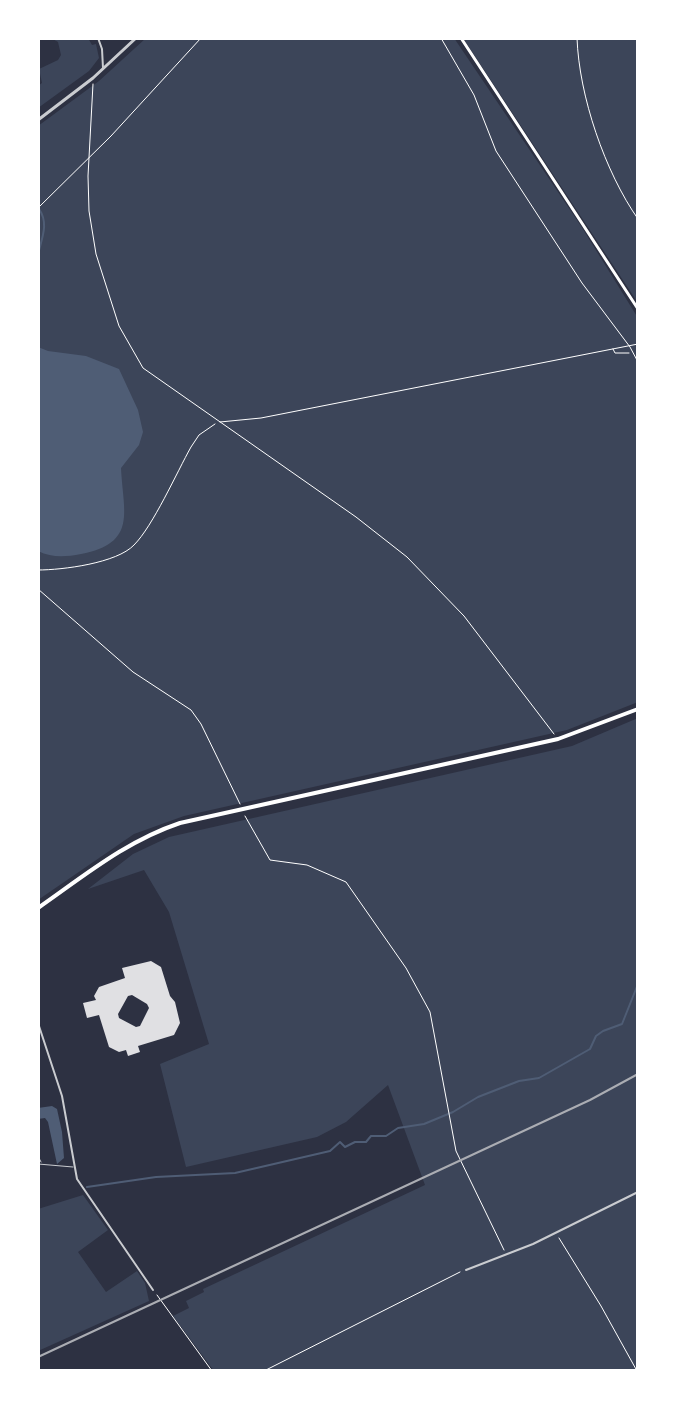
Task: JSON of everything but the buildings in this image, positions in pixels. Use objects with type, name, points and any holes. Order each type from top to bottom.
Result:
[{"type":"main road","points":[[461,38],[638,309]]},
{"type":"main road","points":[[38,908],[139,839],[180,823],[558,739],[638,709]]},
{"type":"street","points":[[98,38],[104,57],[103,69]]},
{"type":"street","points":[[38,120],[93,78],[136,38]]},
{"type":"street","points":[[38,1023],[62,1096],[73,1167],[82,1189],[153,1290]]},
{"type":"street","points":[[466,1270],[556,1233],[638,1192]]},
{"type":"lane","points":[[38,1156],[42,1164]]},
{"type":"lane","points":[[38,1164],[73,1167]]},
{"type":"path","points":[[39,207],[89,159],[201,38]]},
{"type":"path","points":[[441,38],[467,81],[496,151],[638,362]]},
{"type":"path","points":[[577,38],[583,83],[604,152],[620,190],[638,219]]},
{"type":"path","points":[[93,78],[89,211],[96,254],[124,337],[143,368],[356,517],[407,557],[464,616],[558,739]]},
{"type":"path","points":[[38,570],[113,559],[129,549],[145,530],[199,435],[218,423],[261,418],[638,344]]},
{"type":"path","points":[[614,349],[615,353],[632,352]]},
{"type":"path","points":[[38,589],[133,672],[191,710],[270,860],[307,865],[340,878],[382,932],[430,1012],[456,1151],[506,1255]]},
{"type":"path","points":[[556,1233],[637,1371]]},
{"type":"path","points":[[264,1371],[466,1270]]},
{"type":"path","points":[[153,1290],[212,1371]]},
{"type":"shaded area","points":[[51,38],[88,38],[92,45],[96,44],[99,58],[89,71],[38,108],[38,86],[42,83],[39,69],[58,60],[61,55],[58,42]]},
{"type":"shaded area","points":[[146,38],[454,38],[581,226],[638,318],[638,702],[567,730],[184,816],[134,834],[38,900],[38,126],[99,81]]},
{"type":"shaded area","points":[[463,38],[638,38],[638,303]]},
{"type":"shaded area","points":[[38,347],[86,356],[119,369],[138,410],[143,432],[139,445],[121,468],[124,512],[119,534],[99,549],[70,556],[48,555],[38,551]]},
{"type":"shaded area","points":[[638,718],[638,1371],[214,1371],[173,1316],[189,1308],[186,1301],[204,1292],[203,1289],[425,1185],[388,1085],[346,1122],[317,1137],[186,1167],[160,1064],[209,1044],[169,912],[144,870],[88,889],[133,854],[169,837],[572,746]]},
{"type":"shaded area","points":[[52,1106],[57,1109],[62,1132],[64,1158],[57,1164],[48,1122],[45,1118],[38,1119],[38,1108]]},
{"type":"shaded area","points":[[83,1195],[108,1230],[78,1252],[106,1292],[137,1271],[145,1283],[149,1301],[38,1351],[38,1209]]},
{"type":"waterway","points":[[38,254],[44,225],[39,209]]},
{"type":"waterway","points":[[87,1187],[156,1177],[235,1173],[330,1151],[340,1142],[345,1147],[355,1142],[366,1142],[371,1136],[386,1136],[398,1128],[424,1124],[478,1097],[519,1081],[539,1078],[590,1049],[596,1036],[622,1024],[638,984]]},
{"type":"railway","points":[[38,1357],[590,1100],[638,1074]]}]
